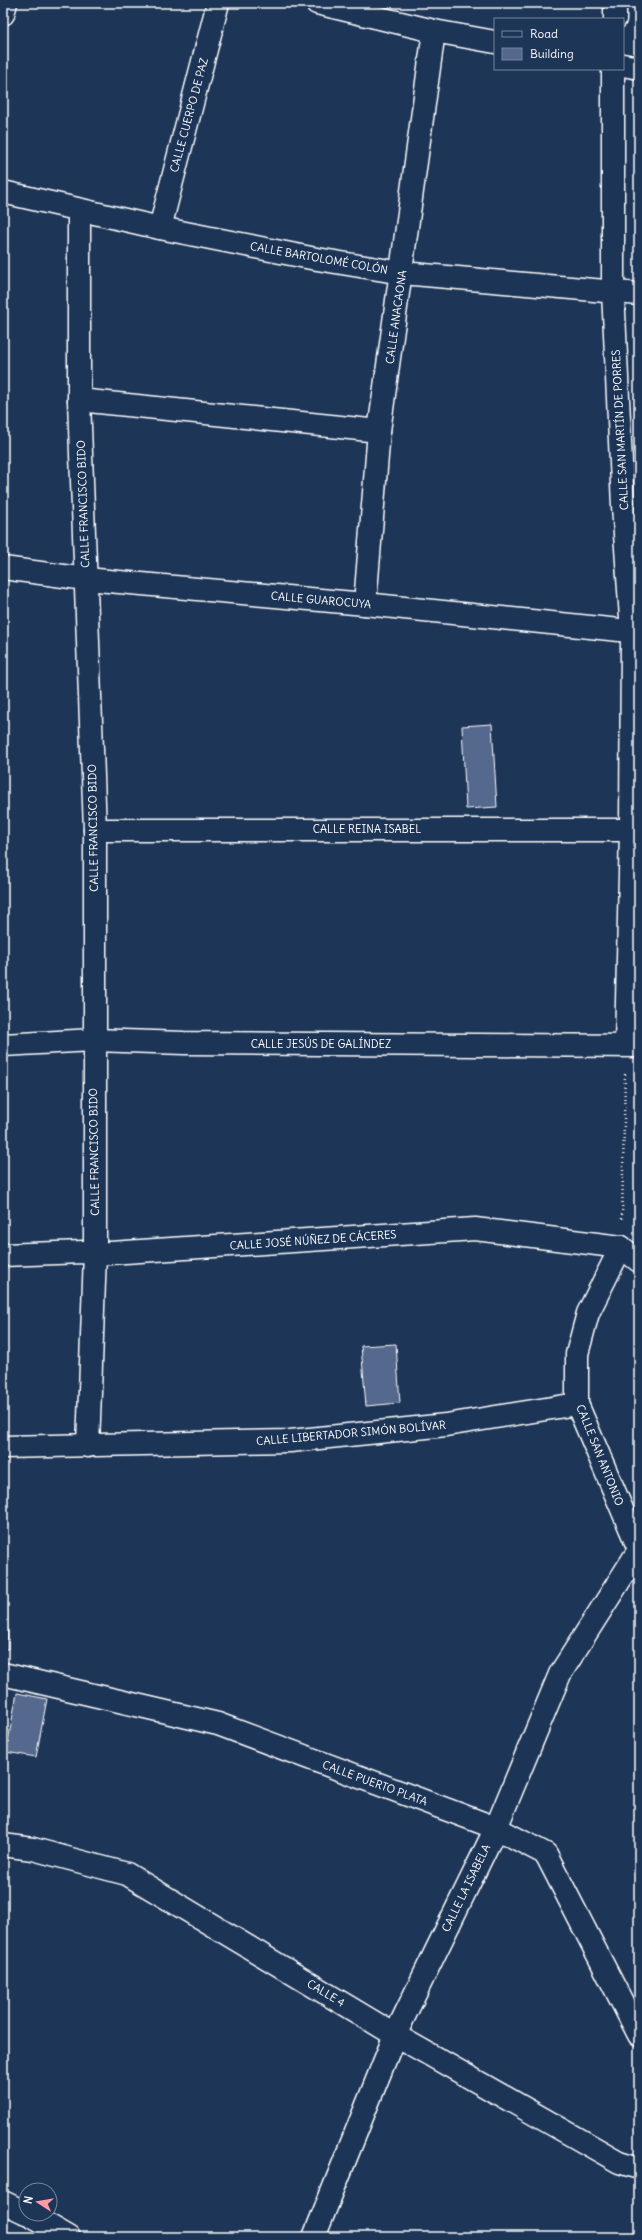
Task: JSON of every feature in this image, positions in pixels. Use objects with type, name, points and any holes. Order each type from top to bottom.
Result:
[{"type":"street","points":[[3,14],[6,3]]},
{"type":"street","name":"CALLE CUERPO DE PAZ","points":[[160,228],[218,3]]},
{"type":"street","points":[[317,3],[434,31],[494,42]]},
{"type":"street","points":[[614,18],[615,3]]},
{"type":"street","name":"CALLE ANACAONA","points":[[365,604],[379,431],[402,273],[434,31]]},
{"type":"street","points":[[624,65],[639,68]]},
{"type":"street","name":"CALLE SAN MARTÍN DE PORRES","points":[[614,70],[614,291],[631,505],[635,632],[633,1046]]},
{"type":"street","name":"CALLE BARTOLOMÉ COLÓN","points":[[3,192],[79,211],[160,228],[311,258],[402,273],[639,294]]},
{"type":"street","name":"CALLE FRANCISCO BIDO","points":[[79,211],[79,400],[95,830],[95,1254],[88,1446]]},
{"type":"street","points":[[79,400],[379,431]]},
{"type":"street","name":"CALLE GUAROCUYA","points":[[3,568],[86,579],[365,604],[635,632]]},
{"type":"street","name":"CALLE REINA ISABEL","points":[[95,830],[635,830]]},
{"type":"street","name":"CALLE JESÚS DE GALÍNDEZ","points":[[3,1045],[94,1040],[192,1043],[633,1046]]},
{"type":"street","name":"CALLE JOSÉ NÚÑEZ DE CÁCERES","points":[[3,1255],[83,1252],[95,1254],[475,1229],[621,1247]]},
{"type":"street","points":[[621,1247],[639,1261]]},
{"type":"street","name":"CALLE SAN ANTONIO","points":[[621,1247],[588,1314],[577,1354],[577,1404],[639,1550]]},
{"type":"street","name":"CALLE LIBERTADOR SIMÓN BOLÍVAR","points":[[3,1447],[290,1441],[446,1425],[577,1404]]},
{"type":"street","name":"CALLE LA ISABELA","points":[[314,2237],[395,2034],[496,1828],[560,1674],[639,1550]]},
{"type":"street","name":"CALLE PUERTO PLATA","points":[[3,1674],[218,1724],[496,1828],[546,1854],[639,2035]]},
{"type":"street","name":"CALLE 4","points":[[3,1845],[33,1849],[127,1874],[395,2034],[619,2162],[639,2168]]},
{"type":"street","points":[[3,2202],[18,2209]]},
{"type":"street","points":[[43,2222],[69,2237]]},
{"type":"path","points":[[621,1247],[633,1046]]},
{"type":"building","points":[[492,724],[497,807],[466,809],[462,726]]},
{"type":"building","points":[[396,1344],[400,1403],[366,1406],[361,1346]]},
{"type":"building","points":[[3,1591],[7,1591],[8,1649],[3,1649]]},
{"type":"building","points":[[17,1693],[47,1699],[36,1757],[6,1752]]}]
